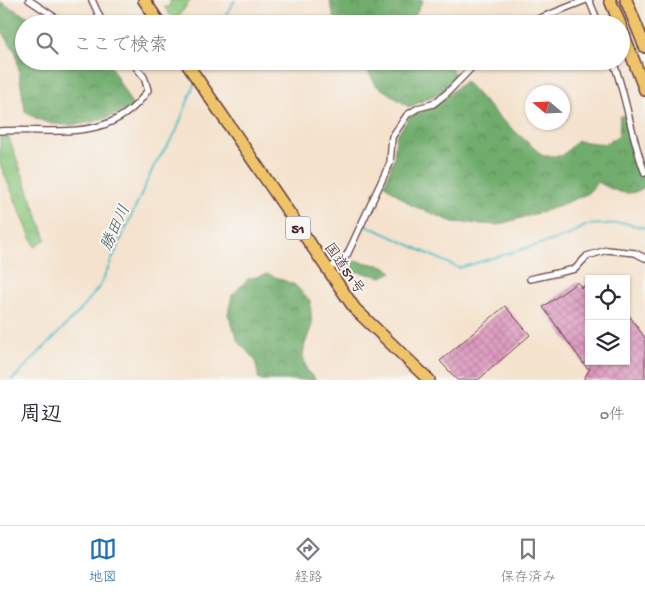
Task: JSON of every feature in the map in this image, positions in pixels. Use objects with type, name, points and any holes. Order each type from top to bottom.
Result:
[{"type":"highway","points":[[144,0],[154,15]]},
{"type":"highway","points":[[610,0],[616,15]]},
{"type":"highway","points":[[626,0],[645,47]]},
{"type":"highway","points":[[630,51],[645,90]]},
{"type":"highway","name":"国道51号","points":[[191,70],[355,309],[429,380]]},
{"type":"street","points":[[28,0],[51,15]]},
{"type":"street","points":[[92,0],[99,15]]},
{"type":"street","points":[[549,15],[588,0],[595,15]]},
{"type":"street","points":[[0,131],[81,130],[111,124],[130,113],[148,90],[144,77],[138,70]]},
{"type":"street","points":[[328,270],[347,255],[390,163],[392,137],[407,115],[418,108],[433,104],[448,93],[470,70]]},
{"type":"street","points":[[616,70],[630,114],[636,149],[645,172]]},
{"type":"street","points":[[530,279],[575,269],[587,256],[607,250],[636,253],[645,258]]},
{"type":"green space","points":[[171,0],[191,0],[180,15],[170,15],[164,7],[169,7]]},
{"type":"green space","points":[[331,0],[423,0],[415,15],[334,15]]},
{"type":"green space","points":[[0,2],[25,15],[15,15],[15,51],[0,28]]},
{"type":"green space","points":[[19,70],[113,70],[133,107],[93,122],[64,125],[37,119],[25,111]]},
{"type":"green space","points":[[367,70],[452,70],[457,77],[442,92],[409,107],[376,85]]},
{"type":"green space","points":[[465,81],[500,118],[543,156],[562,156],[577,141],[605,144],[619,135],[620,116],[627,116],[632,145],[645,179],[645,186],[640,190],[628,193],[609,188],[598,182],[587,194],[548,210],[497,225],[453,222],[411,205],[385,185],[394,158],[396,136],[410,117],[434,106]]},
{"type":"green space","points":[[0,137],[9,138],[46,239],[35,247],[0,164]]},
{"type":"green space","points":[[356,261],[384,266],[392,272],[382,277],[340,268]]},
{"type":"green space","points":[[268,274],[295,285],[310,301],[312,325],[303,356],[307,371],[316,380],[259,380],[255,360],[238,341],[228,314],[232,295],[248,279]]},
{"type":"building","points":[[578,282],[581,288],[585,286],[585,365],[630,365],[630,317],[645,338],[645,378],[643,380],[583,380],[590,369],[586,367],[543,307]]},
{"type":"building","points":[[505,306],[530,335],[478,380],[457,380],[440,361]]},
{"type":"waterway","name":"勝田川","points":[[226,15],[235,0]]},
{"type":"waterway","name":"勝田川","points":[[12,380],[78,313],[100,286],[154,166],[176,132],[195,82]]},
{"type":"waterway","points":[[366,225],[459,268],[567,236],[587,225],[624,223],[645,228]]}]
